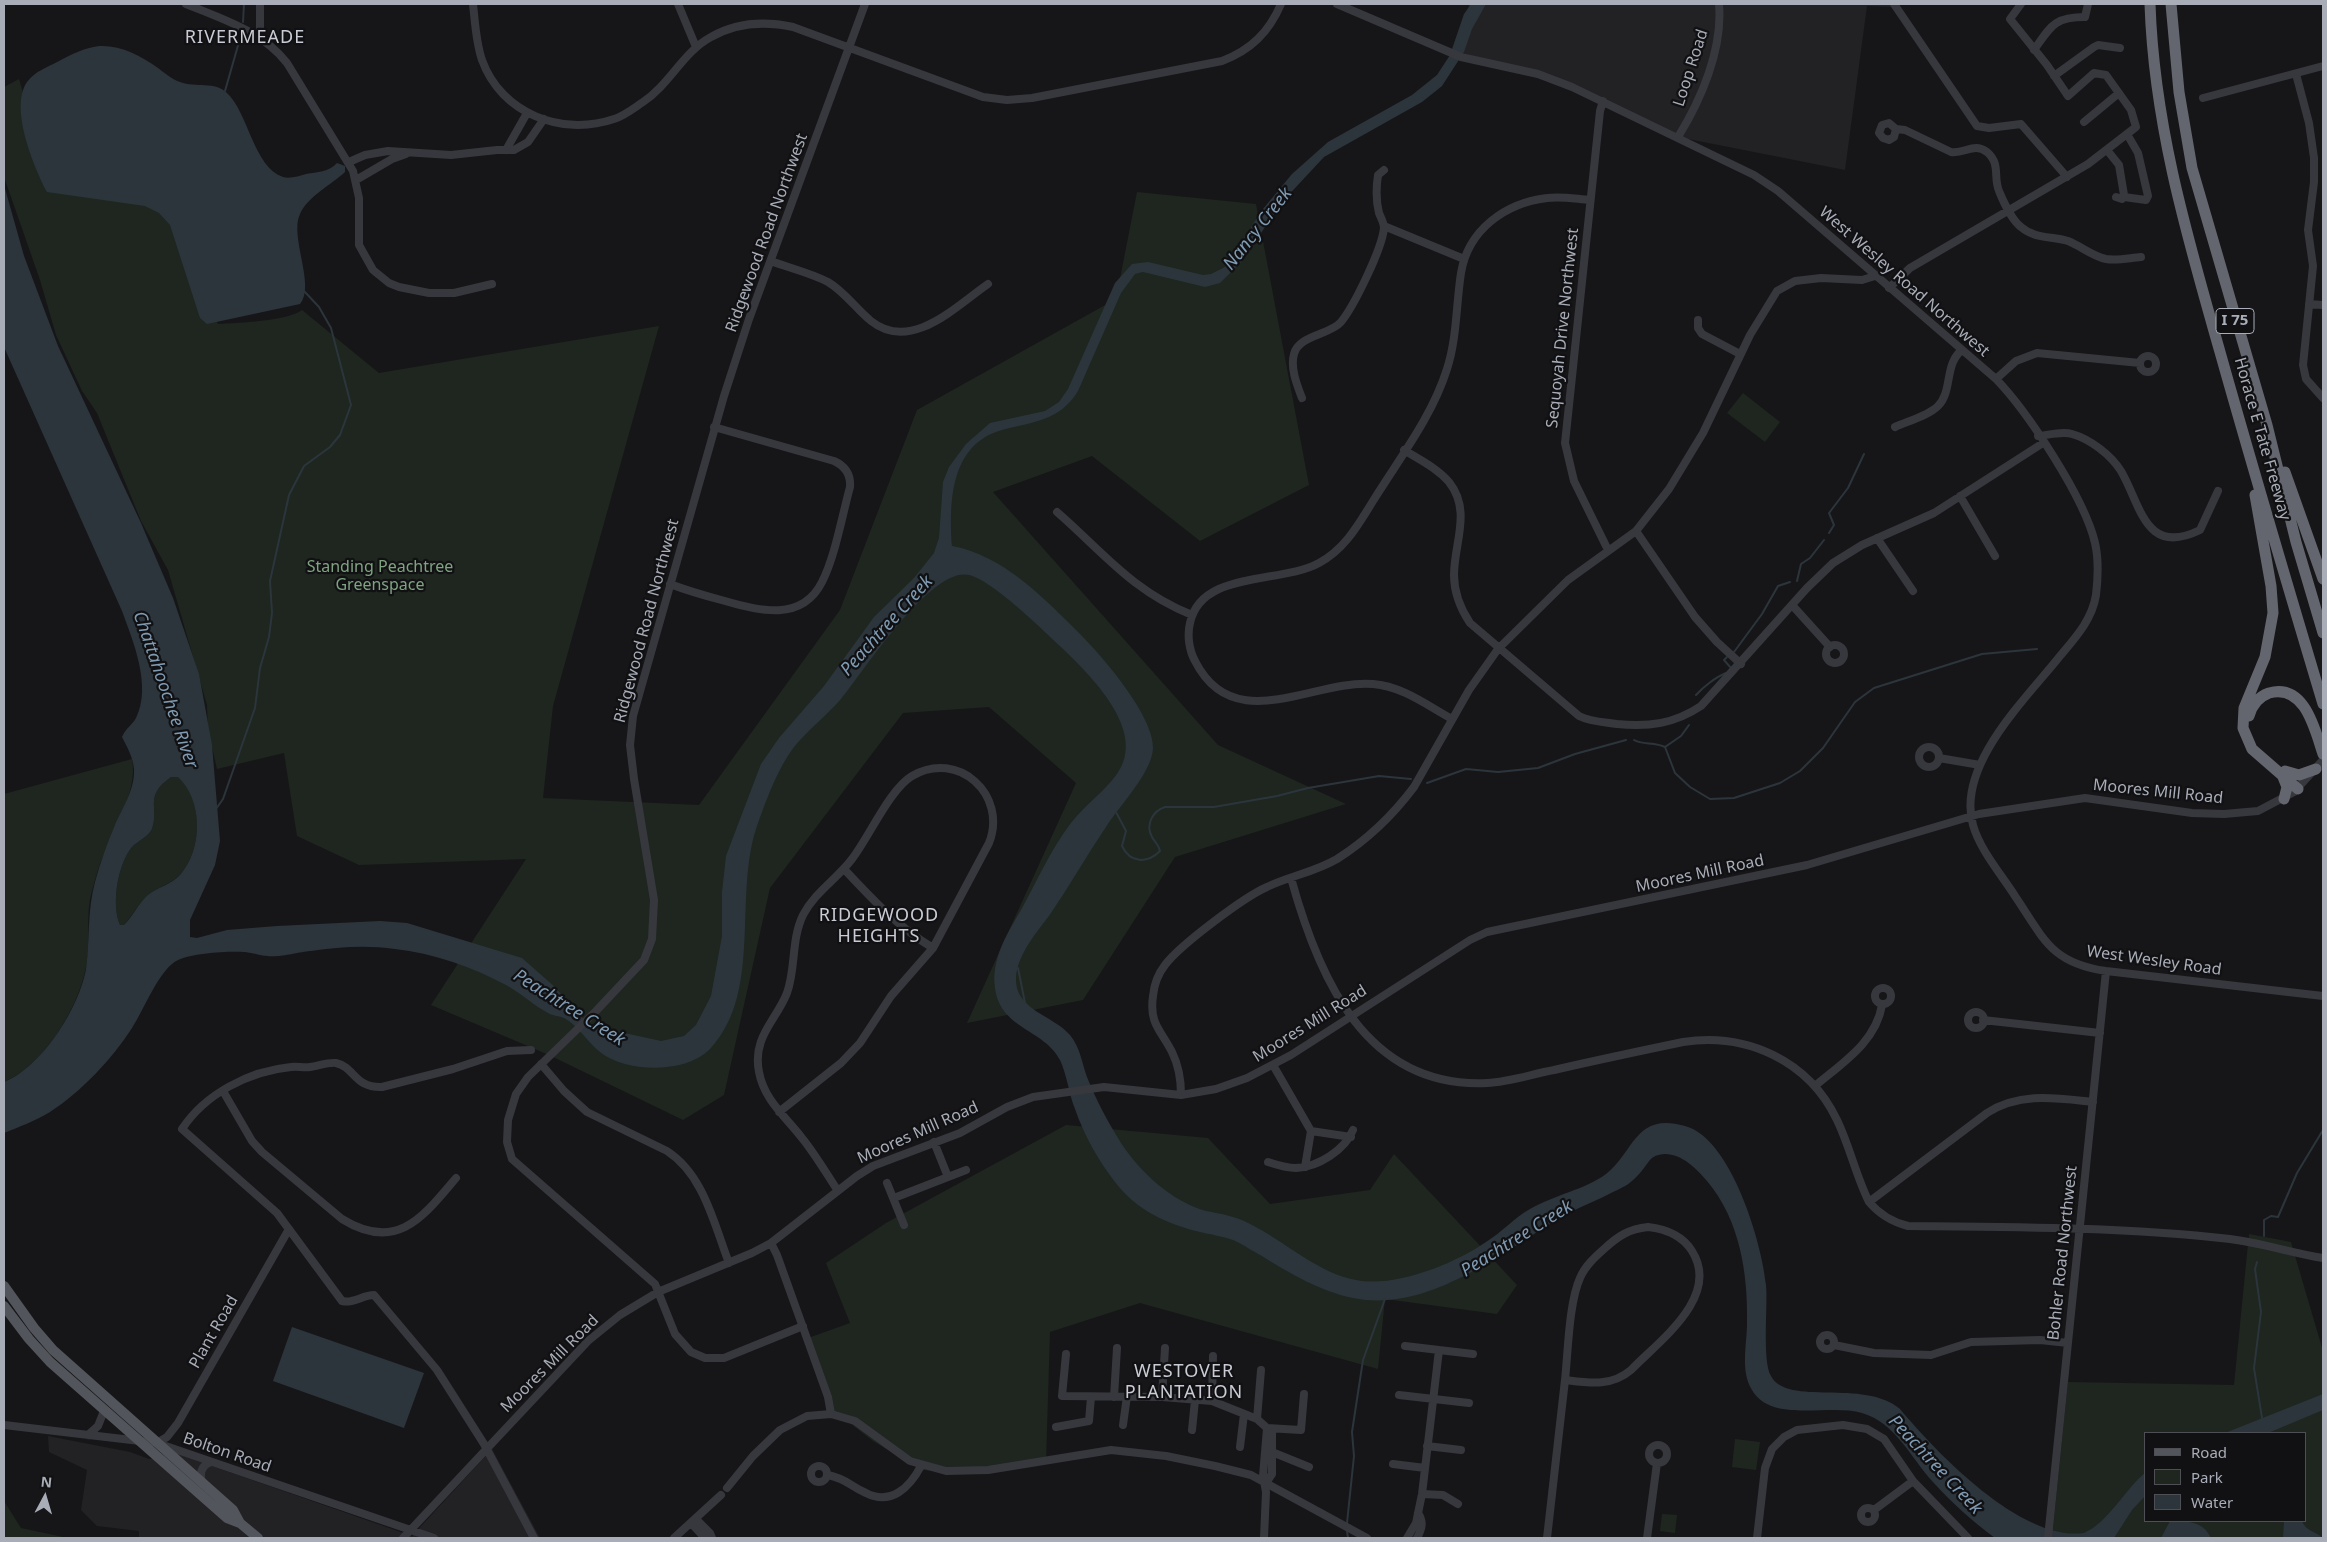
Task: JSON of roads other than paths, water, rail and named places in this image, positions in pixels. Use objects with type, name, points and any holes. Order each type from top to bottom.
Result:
[{"type":"highway","name":"Horace E Tate Freeway","points":[[2150,4],[2158,98],[2174,186],[2250,459],[2323,704]]},
{"type":"highway","name":"Horace E Tate Freeway","points":[[2172,4],[2179,92],[2192,168],[2267,426],[2296,542],[2323,633]]},
{"type":"highway","points":[[2267,426],[2323,579]]},
{"type":"highway","points":[[2250,459],[2272,586],[2274,612],[2264,657],[2244,708],[2243,728],[2252,749],[2282,771],[2299,775],[2320,765]]},
{"type":"highway","points":[[2299,787],[2260,748],[2249,730],[2249,716],[2253,706],[2265,695],[2282,692],[2300,700],[2309,715],[2323,754]]},
{"type":"highway","points":[[2282,771],[2287,784],[2284,799]]},
{"type":"main road","points":[[4,1286],[34,1328],[53,1350],[233,1510],[240,1522],[258,1538]]},
{"type":"main road","points":[[4,1306],[29,1340],[104,1411],[227,1518],[240,1522]]},
{"type":"street","points":[[186,4],[260,37],[287,62],[349,162],[356,180],[359,198],[360,245],[367,263],[380,277],[398,287],[429,293],[454,293],[492,284]]},
{"type":"street","points":[[260,4],[260,37]]},
{"type":"street","points":[[473,4],[478,46],[485,68],[501,94],[527,113],[544,119],[581,125],[619,117],[655,93],[696,47],[729,29],[764,23],[793,27],[983,97],[1007,100],[1032,98],[1222,61],[1242,52],[1261,38],[1272,24],[1281,4]]},
{"type":"street","points":[[678,4],[696,47]]},
{"type":"street","name":"Ridgewood Road Northwest","points":[[803,1326],[730,1357],[705,1358],[691,1352],[679,1340],[656,1284],[512,1159],[507,1142],[511,1106],[522,1084],[588,1020],[639,966],[647,953],[652,939],[654,900],[634,779],[630,734],[633,716],[714,427],[749,319],[865,4]]},
{"type":"street","name":"West Wesley Road Northwest","points":[[1338,4],[1475,62],[1538,74],[1603,101],[1765,181],[1962,350],[1996,380],[2016,402],[2074,492],[2092,530],[2098,560],[2096,596],[2082,629],[1994,739],[1980,765],[1973,793],[1971,815]]},
{"type":"street","name":"Loop Road","points":[[1678,137],[1692,114],[1709,69],[1719,34],[1719,4]]},
{"type":"street","points":[[1894,4],[1977,126],[1989,128],[2021,124],[2066,177]]},
{"type":"street","points":[[1889,288],[1910,268],[2066,177],[2107,150],[2136,127],[2131,110],[2106,75],[2094,73],[2068,96],[2010,19],[2021,4]]},
{"type":"street","points":[[2034,50],[2052,24],[2059,20],[2086,16],[2088,4]]},
{"type":"street","points":[[2054,76],[2098,45],[2120,48]]},
{"type":"street","points":[[2203,98],[2323,66]]},
{"type":"street","points":[[2296,74],[2313,148],[2314,182],[2308,230],[2313,266],[2304,372],[2311,387],[2323,398]]},
{"type":"street","points":[[2084,122],[2119,93]]},
{"type":"street","name":"Sequoyah Drive Northwest","points":[[1603,101],[1600,111],[1590,200],[1565,443],[1574,481],[1608,550]]},
{"type":"street","points":[[506,150],[527,113]]},
{"type":"street","points":[[349,162],[380,152],[465,155],[514,150],[528,142],[544,119]]},
{"type":"street","points":[[1896,129],[1905,130],[1951,152],[1957,153],[1978,147],[1987,152],[1994,160],[1997,169],[1999,192],[2019,226],[2034,235],[2069,242],[2106,259],[2140,257]]},
{"type":"street","points":[[2107,150],[2119,165],[2120,197],[2146,200],[2148,196],[2138,153],[2127,134]]},
{"type":"street","points":[[356,180],[392,159],[408,153]]},
{"type":"street","points":[[1302,398],[1295,380],[1294,358],[1296,350],[1310,339],[1338,325],[1342,321],[1375,255],[1384,226],[1376,194],[1378,175],[1384,170]]},
{"type":"street","points":[[1452,720],[1399,690],[1376,684],[1356,684],[1268,702],[1250,701],[1233,697],[1211,682],[1195,661],[1189,639],[1192,615],[1202,599],[1217,589],[1304,569],[1333,554],[1352,534],[1432,405],[1447,369],[1454,340],[1464,259],[1480,231],[1506,211],[1546,198],[1590,200]]},
{"type":"street","points":[[1384,226],[1464,259]]},
{"type":"street","points":[[771,261],[828,283],[873,322],[896,332],[912,331],[927,326],[988,284]]},
{"type":"street","points":[[1181,1096],[1179,1069],[1171,1050],[1158,1031],[1153,1017],[1153,995],[1159,975],[1174,955],[1240,902],[1265,887],[1338,858],[1386,820],[1414,787],[1476,678],[1498,649],[1568,580],[1636,531],[1669,488],[1690,458],[1740,354],[1771,299],[1786,285],[1808,279],[1862,280],[1875,276]]},
{"type":"street","points":[[2309,304],[2323,305]]},
{"type":"street","points":[[1698,320],[1698,328],[1702,334],[1740,354]]},
{"type":"street","points":[[1895,427],[1937,407],[1947,387],[1954,358],[1962,350]]},
{"type":"street","points":[[1996,380],[2016,361],[2037,353],[2140,363]]},
{"type":"street","points":[[670,584],[767,611],[786,611],[801,605],[819,587],[850,487],[850,478],[845,469],[834,461],[714,427]]},
{"type":"street","points":[[1404,450],[1440,473],[1456,493],[1461,517],[1454,575],[1457,598],[1470,623],[1498,649],[1579,716],[1595,722],[1638,726],[1666,723],[1692,712],[1710,698],[1792,605],[1834,563],[1877,538],[1917,522],[1960,496],[2040,439],[2072,434],[2109,457],[2120,469],[2148,527],[2158,534],[2178,538],[2200,530],[2218,491]]},
{"type":"street","points":[[1960,496],[1994,556]]},
{"type":"street","points":[[1057,512],[1135,584],[1161,602],[1192,615]]},
{"type":"street","points":[[1636,531],[1695,616],[1717,642],[1741,664]]},
{"type":"street","points":[[1877,538],[1913,591]]},
{"type":"street","points":[[1792,605],[1830,647]]},
{"type":"street","points":[[1939,758],[1980,765]]},
{"type":"street","name":"Moores Mill Road","points":[[403,1538],[410,1534],[562,1368],[603,1328],[658,1292],[771,1243],[873,1166],[960,1134],[1020,1101],[1062,1092],[1104,1087],[1181,1096],[1216,1089],[1273,1065],[1470,940],[1487,932],[1807,865],[1971,815],[2085,798],[2192,813],[2247,812],[2268,807],[2284,799],[2299,787],[2320,765]]},
{"type":"street","points":[[779,1112],[854,1051],[890,996],[933,948],[992,834],[994,820],[992,806],[987,794],[978,784],[961,773],[945,769],[928,770],[911,777],[891,800],[844,869],[815,896],[802,916],[796,937],[792,973],[787,993],[769,1021],[760,1044],[758,1062],[760,1078],[779,1112],[804,1139],[838,1191]]},
{"type":"street","name":"West Wesley Road","points":[[1971,815],[1975,831],[1984,848],[2049,945],[2071,963],[2106,972],[2323,996]]},
{"type":"street","points":[[844,869],[886,914],[911,935],[933,948]]},
{"type":"street","points":[[1291,878],[1316,957],[1351,1016],[1371,1041],[1394,1060],[1422,1074],[1451,1081],[1495,1082],[1683,1042],[1713,1039],[1742,1043],[1770,1052],[1794,1067],[1815,1086],[1837,1120],[1869,1202],[1885,1217],[1908,1226],[2080,1227],[2232,1239],[2323,1258]]},
{"type":"street","name":"Bohler Road Northwest","points":[[2048,1538],[2106,972]]},
{"type":"street","points":[[1815,1086],[1870,1038],[1878,1023],[1882,1004]]},
{"type":"street","points":[[1983,1020],[2100,1033]]},
{"type":"street","points":[[531,1050],[507,1051],[453,1069],[382,1087],[373,1087],[359,1082],[345,1068],[336,1063],[309,1067],[291,1067],[256,1074],[207,1099],[182,1129],[277,1213],[342,1301],[350,1303],[366,1295],[374,1295],[389,1312],[437,1370],[486,1450],[534,1538]]},
{"type":"street","points":[[541,1064],[564,1091],[587,1112],[667,1151],[677,1159],[701,1191],[729,1262]]},
{"type":"street","points":[[1273,1065],[1311,1131],[1305,1167]]},
{"type":"street","points":[[223,1091],[252,1141],[262,1152],[353,1226],[377,1232],[396,1230],[413,1224],[426,1214],[456,1178]]},
{"type":"street","points":[[1869,1202],[1979,1119],[2002,1104],[2035,1097],[2093,1102]]},
{"type":"street","points":[[1268,1162],[1295,1168],[1305,1167],[1324,1160],[1342,1146],[1352,1134],[1311,1131]]},
{"type":"street","points":[[934,1142],[948,1177]]},
{"type":"street","points":[[894,1198],[966,1170]]},
{"type":"street","points":[[887,1182],[904,1226]]},
{"type":"street","points":[[1547,1538],[1575,1292],[1580,1277],[1588,1264],[1617,1237],[1635,1228],[1660,1228],[1681,1238],[1694,1254],[1700,1273],[1698,1293],[1688,1310],[1631,1370],[1621,1377],[1599,1384],[1565,1380]]},
{"type":"street","name":"Plant Road","points":[[157,1443],[167,1438],[178,1422],[289,1229]]},
{"type":"street","points":[[771,1243],[828,1397],[831,1414]]},
{"type":"street","points":[[1834,1345],[1874,1353],[1931,1355],[1971,1342],[2040,1340],[2068,1343]]},
{"type":"street","points":[[1405,1346],[1473,1354]]},
{"type":"street","points":[[1114,1397],[1117,1348]]},
{"type":"street","points":[[1162,1397],[1165,1348]]},
{"type":"street","points":[[1407,1538],[1416,1523],[1422,1494],[1438,1350]]},
{"type":"street","points":[[1066,1354],[1062,1396],[1162,1397],[1212,1401],[1257,1419],[1269,1428],[1301,1430],[1304,1394]]},
{"type":"street","points":[[1212,1401],[1213,1356]]},
{"type":"street","points":[[1257,1419],[1262,1370]]},
{"type":"street","points":[[1398,1395],[1469,1403]]},
{"type":"street","points":[[1123,1425],[1126,1396]]},
{"type":"street","points":[[1056,1427],[1090,1422],[1091,1397]]},
{"type":"street","points":[[1192,1430],[1195,1400]]},
{"type":"street","points":[[88,1436],[98,1426],[104,1411]]},
{"type":"street","points":[[727,1488],[754,1456],[780,1430],[807,1416],[831,1414],[855,1421],[900,1455],[921,1466],[946,1471],[979,1471],[1088,1453],[1124,1450],[1215,1466],[1251,1475],[1367,1538]]},
{"type":"street","points":[[1240,1447],[1244,1414]]},
{"type":"street","name":"Bolton Road","points":[[4,1425],[157,1443],[410,1534],[434,1538]]},
{"type":"street","points":[[1757,1538],[1768,1457],[1777,1443],[1797,1430],[1843,1425],[1867,1429],[1889,1444],[1913,1481],[1968,1538]]},
{"type":"street","points":[[1266,1483],[1272,1474],[1269,1428]]},
{"type":"street","points":[[1264,1538],[1266,1483],[1263,1476],[1269,1428]]},
{"type":"street","points":[[1427,1446],[1460,1450]]},
{"type":"street","points":[[1272,1452],[1309,1467]]},
{"type":"street","points":[[202,1482],[202,1470],[206,1464],[211,1462]]},
{"type":"street","points":[[1647,1538],[1657,1463]]},
{"type":"street","points":[[1393,1464],[1425,1468]]},
{"type":"street","points":[[828,1475],[846,1480],[868,1495],[885,1497],[897,1494],[907,1488],[921,1466]]},
{"type":"street","points":[[1874,1510],[1913,1481]]},
{"type":"street","points":[[1422,1494],[1443,1495],[1458,1504]]},
{"type":"street","points":[[674,1538],[721,1495]]},
{"type":"street","points":[[1417,1538],[1422,1524],[1422,1518],[1418,1512]]},
{"type":"street","points":[[694,1521],[710,1533],[712,1538]]},
{"type":"water","points":[[1471,4],[1486,4],[1472,29],[1464,52],[1442,86],[1422,102],[1324,157],[1283,201],[1241,262],[1220,283],[1205,287],[1143,272],[1135,274],[1121,293],[1078,391],[1071,401],[1063,409],[1045,419],[1002,430],[985,437],[972,448],[956,477],[951,512],[952,546],[971,551],[989,559],[1022,580],[1080,634],[1101,657],[1137,704],[1146,721],[1153,749],[1147,769],[1141,779],[1106,827],[1020,959],[1016,977],[1017,988],[1021,997],[1028,1005],[1063,1028],[1070,1035],[1078,1050],[1098,1102],[1111,1127],[1129,1154],[1147,1175],[1181,1200],[1206,1211],[1245,1221],[1328,1271],[1356,1280],[1371,1282],[1388,1281],[1441,1266],[1492,1238],[1530,1209],[1597,1180],[1606,1174],[1646,1129],[1656,1124],[1668,1123],[1685,1126],[1702,1135],[1716,1150],[1730,1171],[1751,1219],[1766,1285],[1768,1369],[1771,1376],[1780,1385],[1793,1390],[1867,1395],[1885,1400],[1900,1409],[1915,1427],[1957,1469],[2007,1509],[2034,1523],[2059,1532],[2084,1533],[2093,1528],[2109,1514],[2144,1474],[2144,1497],[2132,1510],[2114,1538],[1995,1538],[1970,1519],[1947,1497],[1902,1442],[1884,1424],[1874,1418],[1862,1413],[1849,1411],[1787,1410],[1773,1407],[1761,1400],[1752,1390],[1746,1374],[1747,1304],[1740,1248],[1727,1213],[1718,1196],[1694,1167],[1683,1159],[1665,1154],[1656,1156],[1628,1184],[1567,1214],[1466,1275],[1438,1288],[1410,1297],[1382,1300],[1353,1298],[1318,1287],[1236,1241],[1176,1225],[1153,1215],[1132,1200],[1109,1174],[1087,1138],[1073,1103],[1060,1060],[1044,1041],[1014,1021],[1005,1012],[999,1002],[994,977],[1001,947],[1051,854],[1071,823],[1117,774],[1125,757],[1126,740],[1121,723],[1112,705],[1087,673],[1017,606],[991,586],[969,575],[954,577],[936,587],[918,603],[899,623],[841,699],[799,741],[783,764],[761,813],[751,851],[747,880],[742,971],[737,999],[726,1026],[710,1049],[699,1057],[686,1063],[656,1068],[625,1064],[611,1059],[595,1048],[569,1021],[548,1013],[506,985],[480,972],[424,954],[363,947],[332,948],[278,956],[264,956],[244,952],[211,953],[184,958],[171,965],[158,981],[124,1040],[95,1074],[73,1095],[50,1112],[4,1133],[4,1082],[32,1064],[45,1050],[67,1018],[82,984],[86,969],[92,893],[109,839],[133,784],[134,769],[132,760],[122,737],[136,718],[142,692],[142,678],[122,611],[4,347],[4,185],[24,256],[58,346],[141,523],[173,598],[199,674],[212,745],[220,841],[215,865],[190,920],[190,937],[197,938],[227,930],[277,926],[380,921],[407,923],[522,958],[556,988],[578,1015],[597,1027],[661,1041],[684,1036],[696,1025],[711,996],[722,936],[722,892],[726,856],[761,764],[779,738],[824,686],[874,617],[914,578],[934,553],[939,538],[943,482],[949,467],[966,444],[990,423],[1045,411],[1059,402],[1068,389],[1115,283],[1132,264],[1148,262],[1203,275],[1211,274],[1225,267],[1263,209],[1292,174],[1328,142],[1412,95],[1437,75],[1450,55],[1464,14]],"holes":[[[171,777],[178,777],[186,787],[196,811],[197,825],[196,839],[188,864],[173,881],[148,895],[124,925],[120,925],[117,916],[116,896],[123,863],[132,847],[151,832],[157,790]]]},
{"type":"water","points":[[99,46],[115,47],[130,52],[180,82],[222,89],[241,113],[265,163],[273,172],[283,177],[323,171],[337,163],[345,166],[345,172],[308,202],[300,214],[297,223],[305,285],[304,296],[300,304],[207,324],[200,318],[170,225],[159,213],[145,206],[47,192],[25,137],[22,122],[22,93],[30,78],[38,72],[78,52]]},
{"type":"water","points":[[292,1327],[424,1373],[404,1428],[273,1381]]},
{"type":"water","points":[[2323,1394],[2323,1410],[2270,1432],[2228,1432]]},
{"type":"water","points":[[2169,1522],[2189,1522],[2204,1528],[2211,1538],[2161,1538]]},
{"type":"water","points":[[2284,1522],[2303,1522],[2308,1529],[2323,1538],[2283,1538]]},
{"type":"waterway","points":[[243,22],[244,4]]},
{"type":"waterway","points":[[225,91],[241,35]]},
{"type":"waterway","points":[[216,809],[223,799],[255,708],[260,668],[269,637],[272,613],[270,581],[289,495],[304,466],[330,447],[340,435],[351,405],[331,328],[319,307],[304,291]]},
{"type":"waterway","points":[[1829,533],[1834,525],[1829,513],[1848,488],[1864,454]]},
{"type":"waterway","points":[[1797,581],[1801,564],[1810,558],[1824,540]]},
{"type":"waterway","points":[[1734,652],[1762,614],[1778,586],[1790,582]]},
{"type":"waterway","points":[[1634,740],[1665,747],[1675,773],[1690,787],[1710,799],[1734,798],[1780,783],[1800,771],[1823,748],[1855,702],[1874,688],[1982,654],[2037,649]]},
{"type":"waterway","points":[[1727,657],[1724,660],[1731,668]]},
{"type":"waterway","points":[[1696,695],[1710,682],[1726,673]]},
{"type":"waterway","points":[[1665,747],[1681,736],[1689,725]]},
{"type":"waterway","points":[[1427,783],[1466,769],[1498,772],[1538,768],[1575,754],[1626,740]]},
{"type":"waterway","points":[[1116,812],[1126,831],[1122,846],[1125,852],[1129,856],[1144,860],[1160,851],[1149,827],[1154,815],[1165,807],[1214,807],[1379,776],[1411,779]]},
{"type":"waterway","name":"Peachtree Creek","points":[[1018,968],[1025,1003]]},
{"type":"waterway","points":[[2264,1236],[2264,1220],[2271,1216],[2278,1217],[2297,1173],[2323,1130]]},
{"type":"waterway","points":[[2257,1262],[2255,1269],[2261,1312],[2254,1368],[2262,1418]]},
{"type":"waterway","points":[[1347,1523],[1354,1456],[1352,1432],[1363,1360],[1385,1299]]},
{"type":"waterway","points":[[1347,1531],[1348,1538]]},
{"type":"district","name":"RIVERMEADE","points":[[245,38]]},
{"type":"district","name":"RIDGEWOOD HEIGHTS","points":[[879,926]]},
{"type":"district","name":"WESTOVER PLANTATION","points":[[1184,1382]]},
{"type":"water label","name":"Nancy Creek","points":[[1258,229]]},
{"type":"water label","name":"Chattahoochee River","points":[[165,690]]},
{"type":"park label","name":"Standing Peachtree Greenspace","points":[[380,576]]}]
